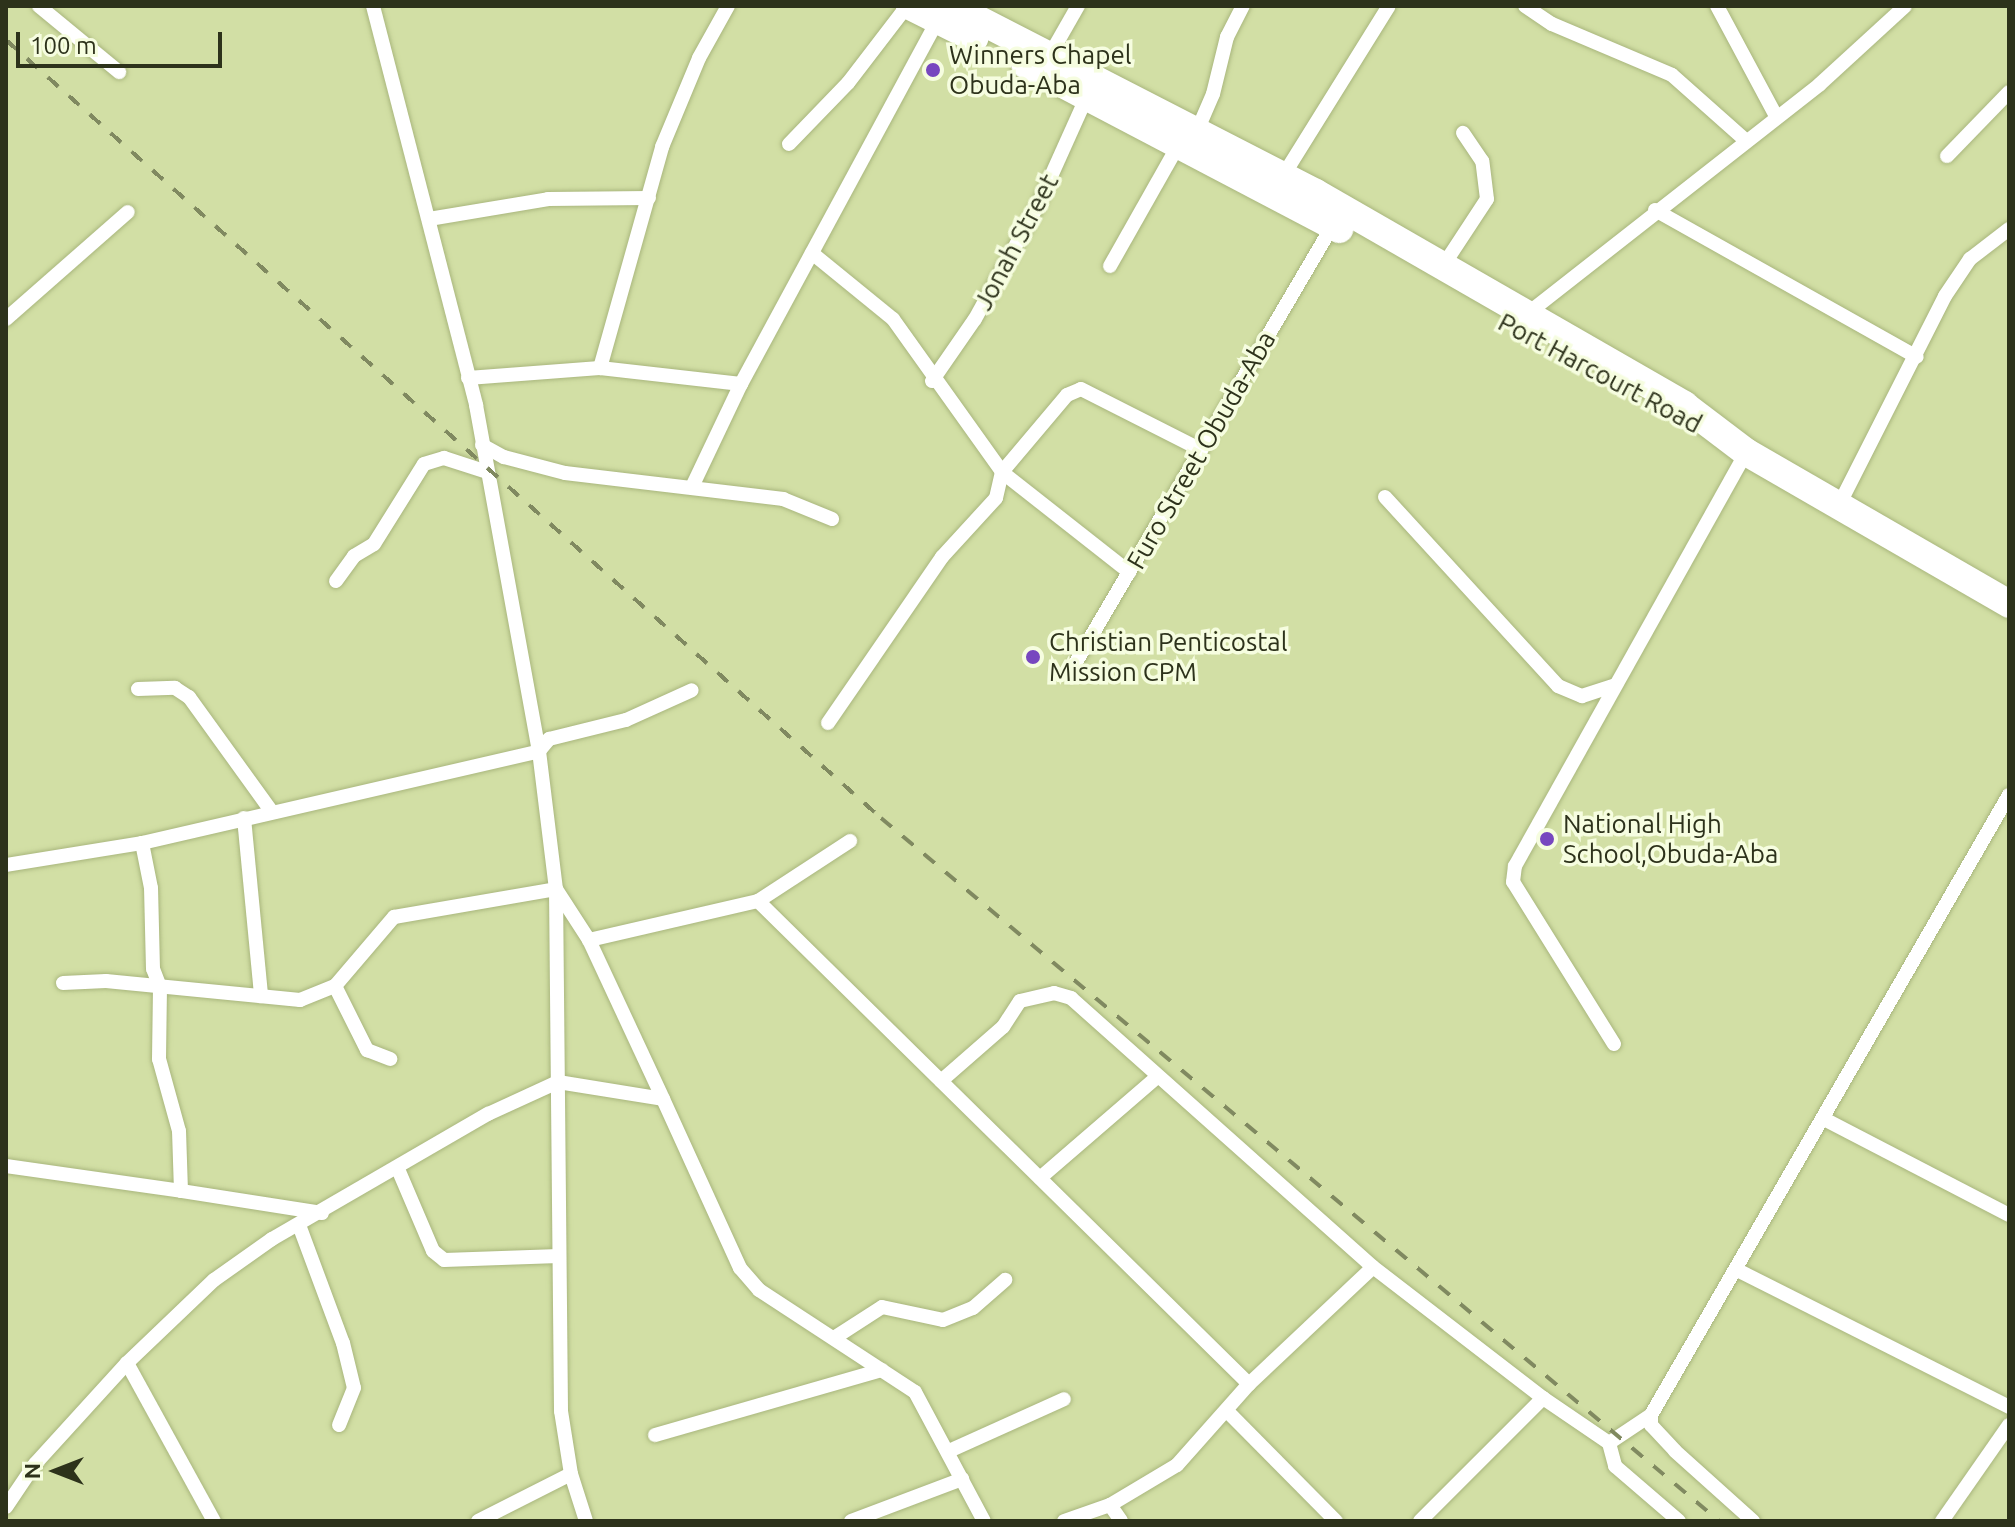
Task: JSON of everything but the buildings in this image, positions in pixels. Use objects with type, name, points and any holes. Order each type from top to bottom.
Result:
[{"type":"highway","name":"Port Harcourt Road","points":[[908,6],[945,13],[1050,55],[1333,225],[1674,418],[1722,436]]},
{"type":"highway","name":"Port Harcourt Road","points":[[945,13],[1087,96],[1283,176],[1684,405],[1722,436]]},
{"type":"highway","points":[[1722,436],[2009,604]]},
{"type":"street","points":[[373,6],[468,378],[539,751],[556,889],[561,1411],[571,1474],[586,1521]]},
{"type":"street","points":[[600,368],[662,147],[728,6]]},
{"type":"street","points":[[789,144],[848,83],[908,6]]},
{"type":"street","points":[[1050,55],[1078,6]]},
{"type":"street","points":[[1110,266],[1213,94],[1227,37],[1243,6]]},
{"type":"street","points":[[1283,176],[1389,6]]},
{"type":"street","points":[[1525,6],[1552,24],[1672,75],[1744,139]]},
{"type":"street","points":[[1717,6],[1775,114]]},
{"type":"street","points":[[47,8],[119,72]]},
{"type":"street","points":[[1527,314],[1775,114],[1820,84],[1898,9]]},
{"type":"street","points":[[692,487],[741,384],[945,13]]},
{"type":"street","points":[[1947,156],[2009,92]]},
{"type":"street","name":"Jonah Street","points":[[932,381],[975,319],[1039,203],[1087,96]]},
{"type":"street","points":[[1443,266],[1487,199],[1482,161],[1463,133]]},
{"type":"street","points":[[429,219],[517,202],[649,198]]},
{"type":"street","points":[[1655,210],[1917,357]]},
{"type":"street","points":[[6,319],[128,212]]},
{"type":"street","name":"Furo Street Obuda-Aba","points":[[1069,674],[1333,225]]},
{"type":"street","points":[[1839,505],[1964,267],[1997,234],[2009,229]]},
{"type":"street","points":[[812,253],[878,304],[1002,472],[1129,572]]},
{"type":"street","points":[[468,378],[600,368],[741,384]]},
{"type":"street","points":[[828,723],[942,557],[996,498],[1002,472],[1074,389],[1201,450]]},
{"type":"street","points":[[482,445],[504,457],[565,473],[783,499],[832,519]]},
{"type":"street","points":[[1614,1044],[1513,882],[1515,866],[1746,452]]},
{"type":"street","points":[[336,581],[354,556],[374,544],[424,464],[452,459],[487,472]]},
{"type":"street","points":[[1385,497],[1558,686],[1582,696],[1615,685]]},
{"type":"street","points":[[138,689],[175,688],[189,697],[272,812]]},
{"type":"street","points":[[6,865],[142,843],[539,751],[549,739],[626,720],[692,690]]},
{"type":"street","points":[[1609,1443],[1651,1415],[2009,795]]},
{"type":"street","points":[[244,818],[261,996]]},
{"type":"street","points":[[589,940],[758,901],[850,841]]},
{"type":"street","points":[[142,843],[151,888],[153,969],[160,987],[159,1059],[179,1131],[181,1191]]},
{"type":"street","points":[[556,889],[589,940],[740,1268],[759,1290],[915,1392],[984,1521]]},
{"type":"street","points":[[63,983],[160,987],[300,1000],[335,986],[394,917],[556,889]]},
{"type":"street","points":[[758,901],[1249,1384]]},
{"type":"street","points":[[335,986],[367,1050],[390,1059]]},
{"type":"street","points":[[941,1081],[1003,1027],[1020,1001],[1054,993],[1086,1009],[1157,1077],[1373,1267],[1543,1398],[1609,1443],[1615,1466],[1679,1521]]},
{"type":"street","points":[[1040,1178],[1157,1077]]},
{"type":"street","points":[[6,1507],[35,1464],[127,1363],[214,1280],[299,1225],[488,1114],[558,1082],[663,1099]]},
{"type":"street","points":[[1824,1119],[2009,1215]]},
{"type":"street","points":[[6,1166],[322,1213]]},
{"type":"street","points":[[398,1169],[433,1251],[444,1260],[559,1256]]},
{"type":"street","points":[[299,1225],[343,1343],[354,1388],[339,1425]]},
{"type":"street","points":[[1064,1521],[1110,1505],[1177,1465],[1249,1384],[1373,1267]]},
{"type":"street","points":[[1737,1270],[2009,1407]]},
{"type":"street","points":[[834,1338],[882,1307],[920,1319],[943,1320],[973,1308],[1005,1280]]},
{"type":"street","points":[[127,1363],[214,1521]]},
{"type":"street","points":[[655,1435],[882,1370]]},
{"type":"street","points":[[1420,1521],[1543,1398]]},
{"type":"street","points":[[949,1451],[1064,1399]]},
{"type":"street","points":[[1227,1411],[1336,1521]]},
{"type":"street","points":[[1651,1415],[1651,1425],[1675,1451],[1753,1521]]},
{"type":"street","points":[[1942,1521],[2009,1425]]},
{"type":"street","points":[[478,1521],[571,1474]]},
{"type":"street","points":[[851,1521],[962,1479]]},
{"type":"street","points":[[1110,1505],[1121,1521]]},
{"type":"railway","points":[[6,40],[881,818],[1719,1521]]},
{"type":"place","name":"Winners Chapel Obuda-Aba","points":[[933,70]]},
{"type":"place","name":"Christian Penticostal Mission CPM","points":[[1033,657]]},
{"type":"place","name":"National High School,Obuda-Aba","points":[[1547,839]]}]
